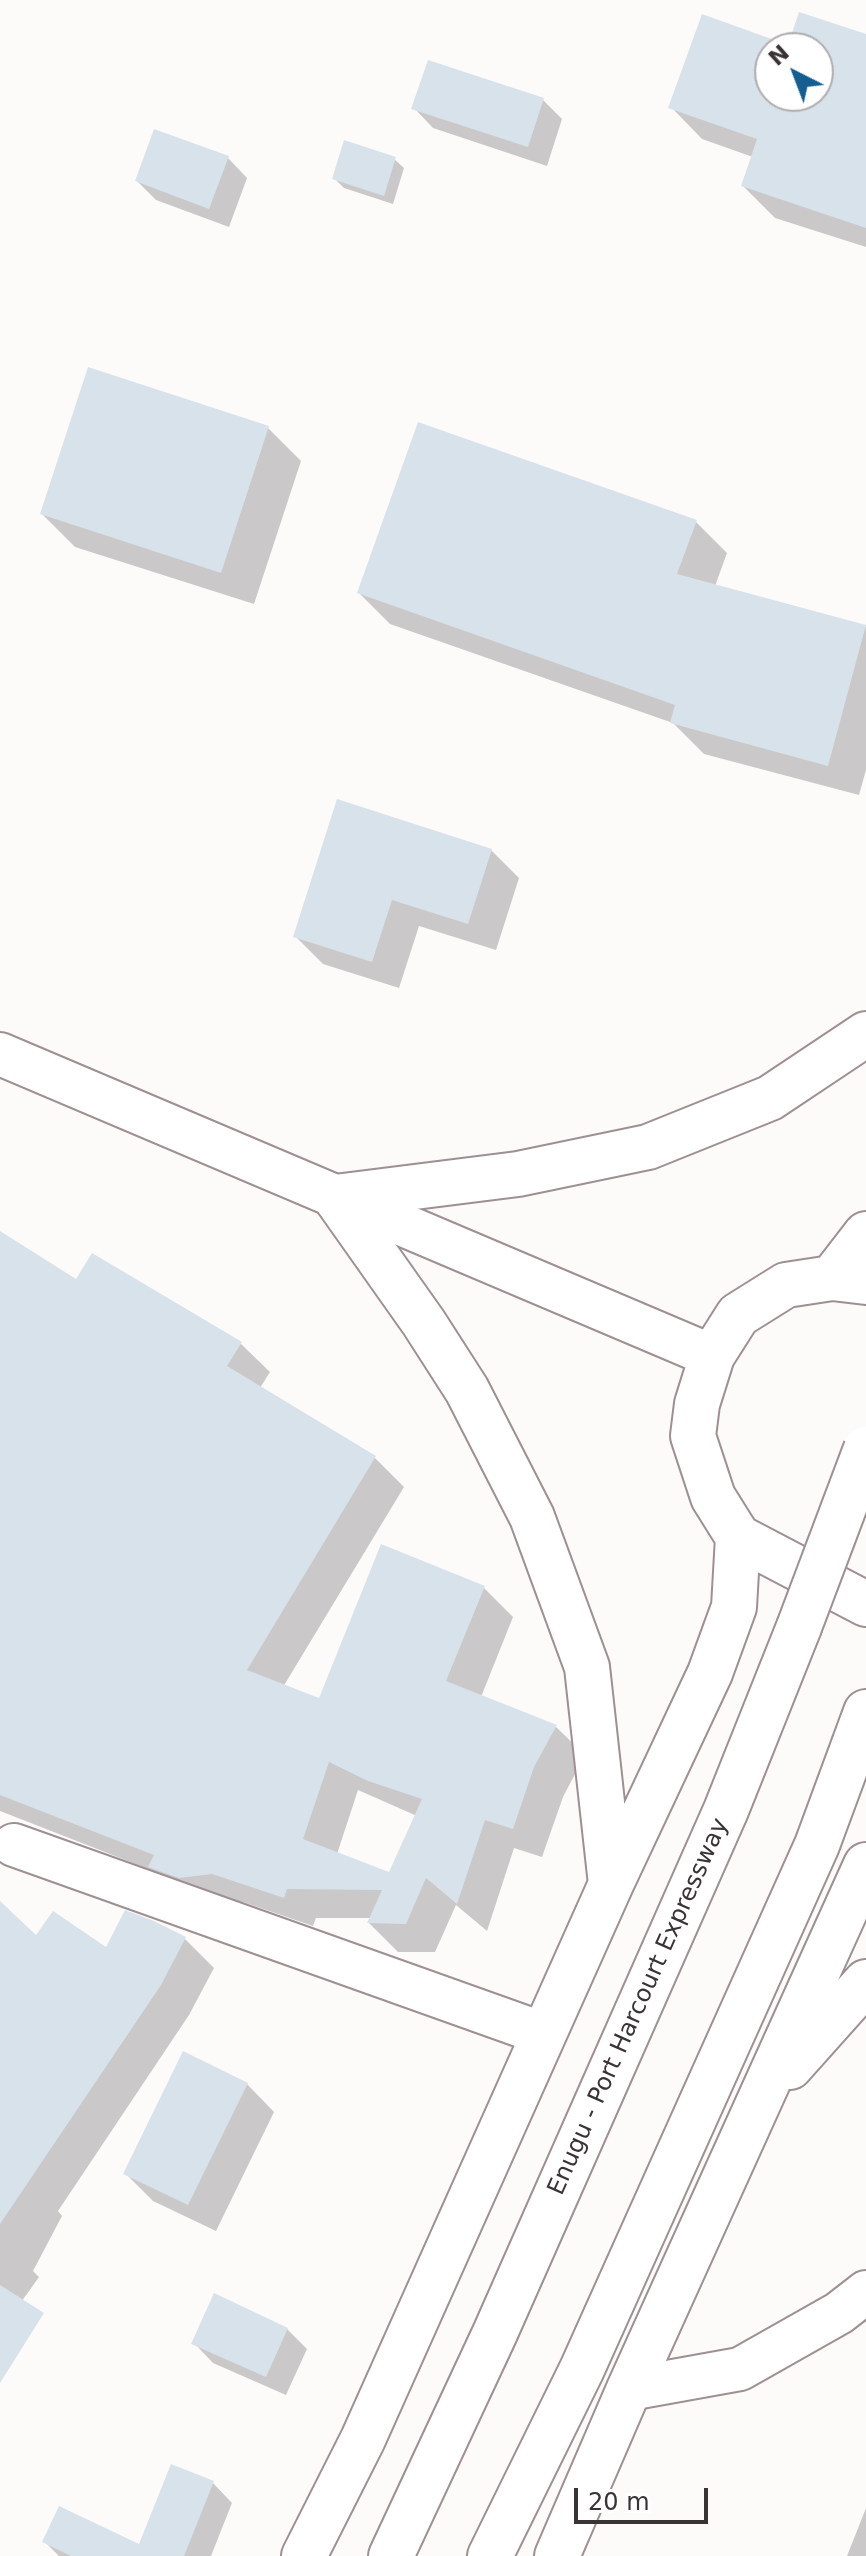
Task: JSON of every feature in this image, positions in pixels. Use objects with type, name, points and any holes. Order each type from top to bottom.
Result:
[{"type":"main road","points":[[611,1884],[587,1667],[532,1517],[467,1390],[335,1197],[518,1174],[648,1147],[770,1098],[866,1034]]},
{"type":"main road","points":[[866,1234],[849,1280],[786,1285],[738,1315],[712,1356],[697,1404],[693,1436],[713,1497],[738,1537],[866,1604]]},
{"type":"main road","name":"Enugu - Port Harcourt Expressway","points":[[391,2556],[502,2318],[726,1810],[866,1449]]},
{"type":"main road","points":[[304,2556],[363,2439],[611,1884],[710,1673],[734,1607],[738,1537]]},
{"type":"main road","points":[[490,2556],[582,2369],[817,1845],[866,1712]]},
{"type":"main road","points":[[557,2556],[629,2389],[866,1865]]},
{"type":"main road","points":[[762,2098],[866,1982]]},
{"type":"street","points":[[0,1054],[712,1356]]},
{"type":"street","points":[[14,1845],[544,2034]]},
{"type":"street","points":[[629,2389],[740,2369],[839,2313],[866,2292]]},
{"type":"building","points":[[799,12],[866,34],[866,228],[741,186],[757,139],[668,108],[702,14],[754,33],[754,112],[834,112],[834,32],[792,32]]},
{"type":"building","points":[[428,60],[544,98],[528,147],[411,109]]},
{"type":"building","points":[[154,129],[229,156],[209,209],[135,181]]},
{"type":"building","points":[[344,140],[396,157],[384,196],[332,179]]},
{"type":"building","points":[[88,367],[269,426],[221,573],[40,514]]},
{"type":"building","points":[[418,422],[697,520],[677,574],[866,625],[828,766],[670,723],[675,705],[357,593]]},
{"type":"building","points":[[337,799],[492,849],[468,924],[392,900],[372,962],[293,937]]},
{"type":"building","points":[[0,1231],[76,1279],[92,1253],[242,1342],[227,1366],[376,1456],[247,1670],[319,1698],[381,1544],[485,1586],[446,1681],[557,1725],[534,1767],[513,1829],[485,1820],[457,1904],[426,1878],[406,1924],[367,1923],[382,1890],[287,1889],[284,1898],[212,1874],[179,1878],[148,1867],[154,1855],[0,1795]],"holes":[[[329,1762],[368,1781],[422,1799],[389,1872],[303,1839]]]},
{"type":"building","points":[[0,1901],[36,1935],[53,1911],[106,1947],[125,1910],[186,1937],[161,1985],[0,2224]]},
{"type":"building","points":[[183,2051],[248,2083],[188,2205],[123,2174]]},
{"type":"building","points":[[0,2285],[44,2313],[0,2383]]},
{"type":"building","points":[[214,2293],[288,2328],[266,2377],[191,2344]]},
{"type":"building","points":[[171,2464],[214,2481],[184,2556],[71,2556],[42,2542],[59,2506],[139,2544]]}]
